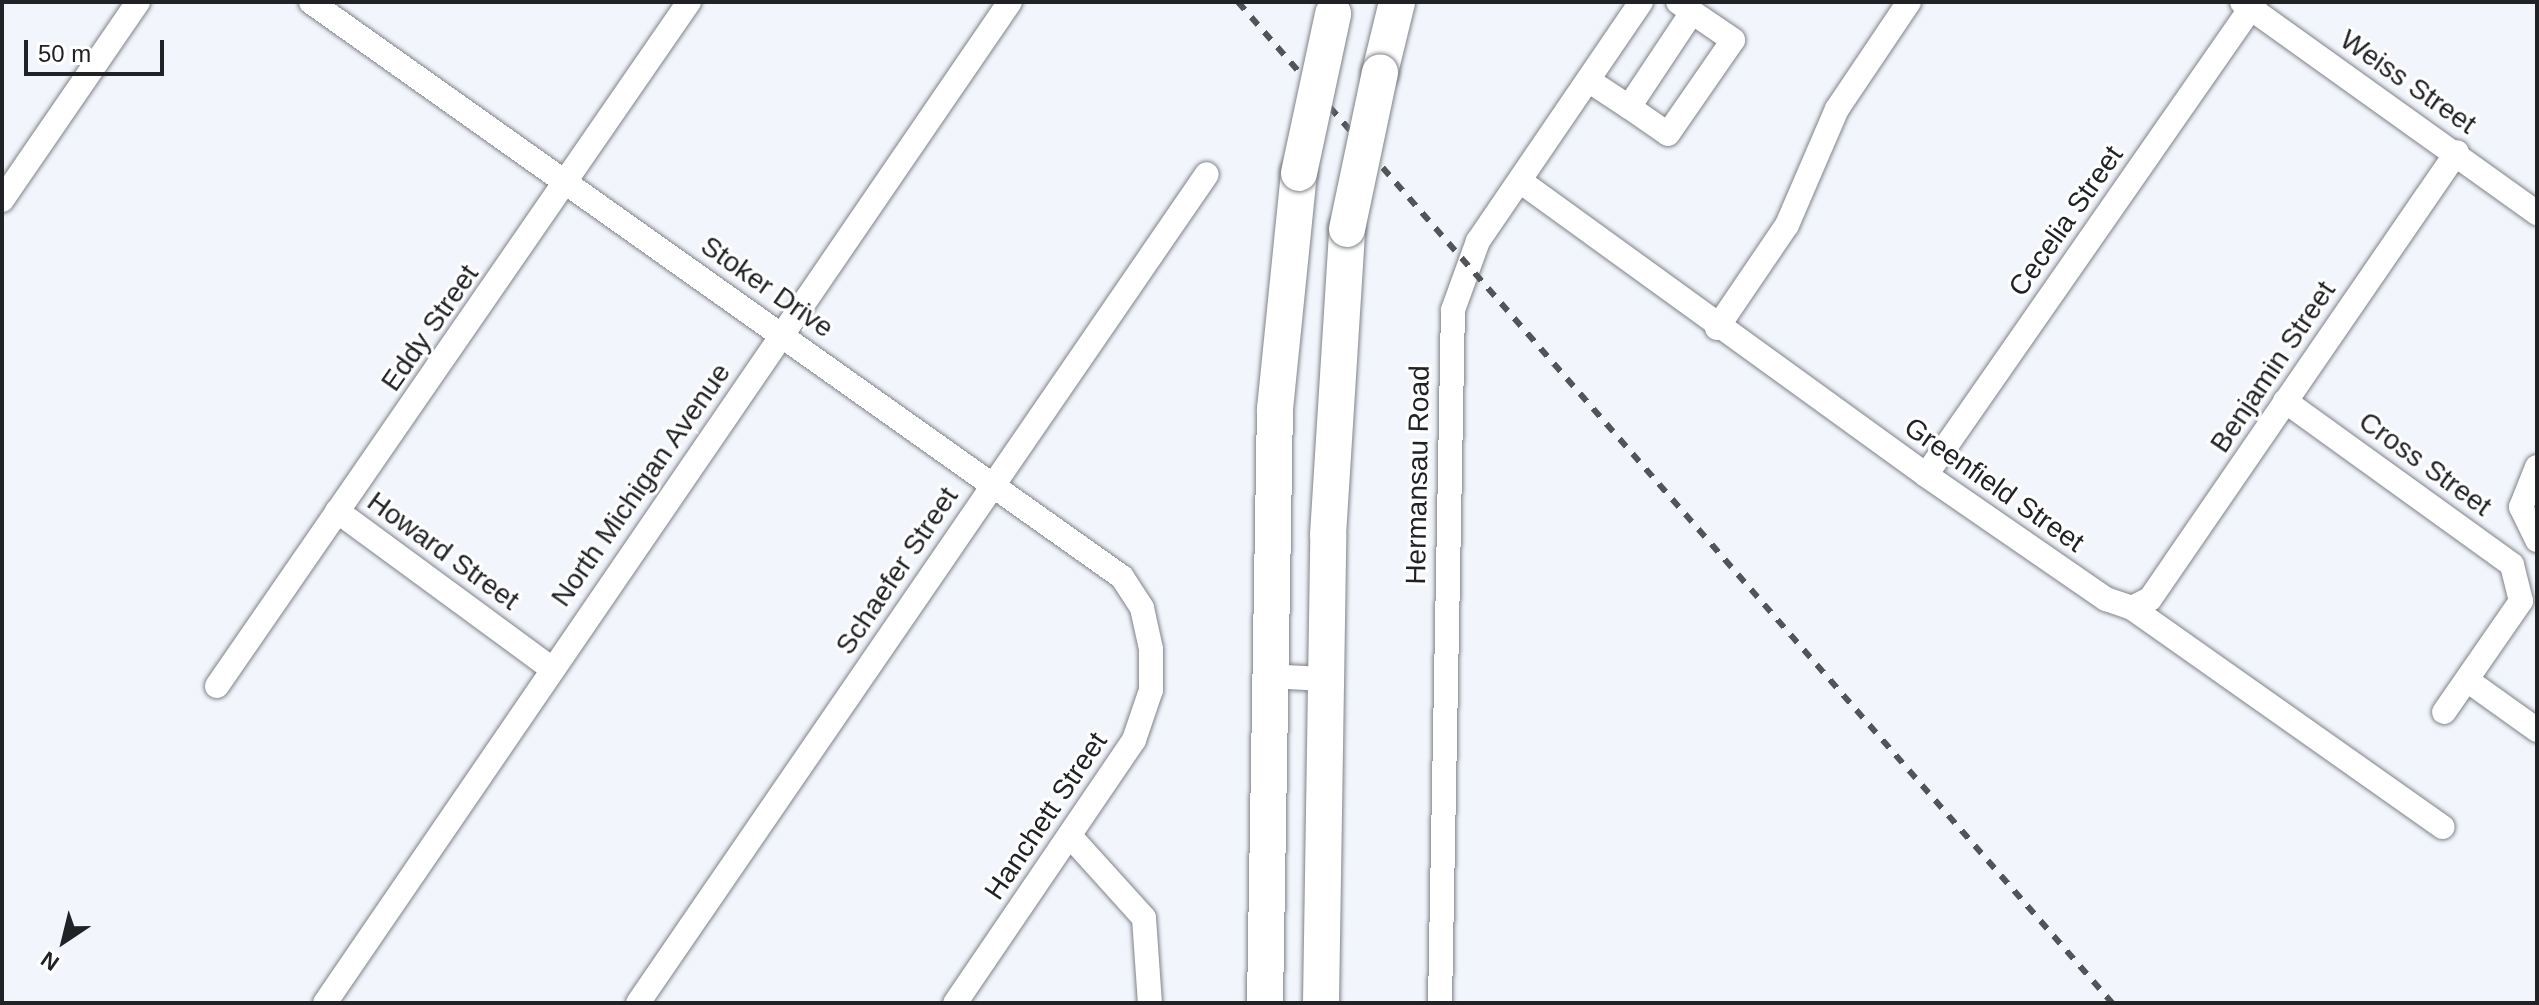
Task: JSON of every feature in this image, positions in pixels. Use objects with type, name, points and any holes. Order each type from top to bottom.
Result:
[{"type":"highway","points":[[1321,1003],[1326,679],[1338,306],[1347,229],[1397,2]]},
{"type":"highway","points":[[1265,1003],[1268,676],[1275,409],[1299,173],[1334,8]]},
{"type":"street","points":[[2,200],[138,2]]},
{"type":"street","name":"Stoker Drive","points":[[311,2],[781,335],[995,481],[1122,577],[1142,608],[1151,649]]},
{"type":"street","name":"Eddy Street","points":[[217,686],[569,182],[689,2]]},
{"type":"street","name":"North Michigan Avenue","points":[[325,1003],[551,668],[1010,2]]},
{"type":"street","name":"Hermansau Road","points":[[1440,1003],[1450,338],[1478,241],[1641,2]]},
{"type":"street","points":[[1717,328],[1787,225],[1837,109],[1909,2]]},
{"type":"street","name":"Weiss Street","points":[[2249,4],[2537,213]]},
{"type":"street","name":"Cecelia Street","points":[[1926,475],[2249,4]]},
{"type":"street","points":[[1588,80],[1668,134],[1733,40],[1685,7],[1629,107]]},
{"type":"street","name":"Benjamin Street","points":[[2132,608],[2150,599],[2457,152]]},
{"type":"street","name":"Schaefer Street","points":[[638,1003],[1207,174]]},
{"type":"street","name":"Greenfield Street","points":[[1520,181],[1717,328],[1926,475],[2106,599],[2132,608],[2442,827]]},
{"type":"street","name":"Cross Street","points":[[2285,401],[2512,565],[2521,583],[2521,601],[2467,680]]},
{"type":"street","points":[[2537,467],[2521,507],[2537,540]]},
{"type":"street","name":"Howard Street","points":[[337,511],[551,668]]},
{"type":"street","name":"Hanchett Street","points":[[955,1003],[1134,740],[1151,690],[1151,649]]},
{"type":"street","points":[[1268,676],[1326,679]]},
{"type":"street","points":[[2444,712],[2467,680],[2537,730]]},
{"type":"street","points":[[1070,836],[1144,918],[1150,1003]]},
{"type":"railway","points":[[1238,2],[2112,1003]]}]
